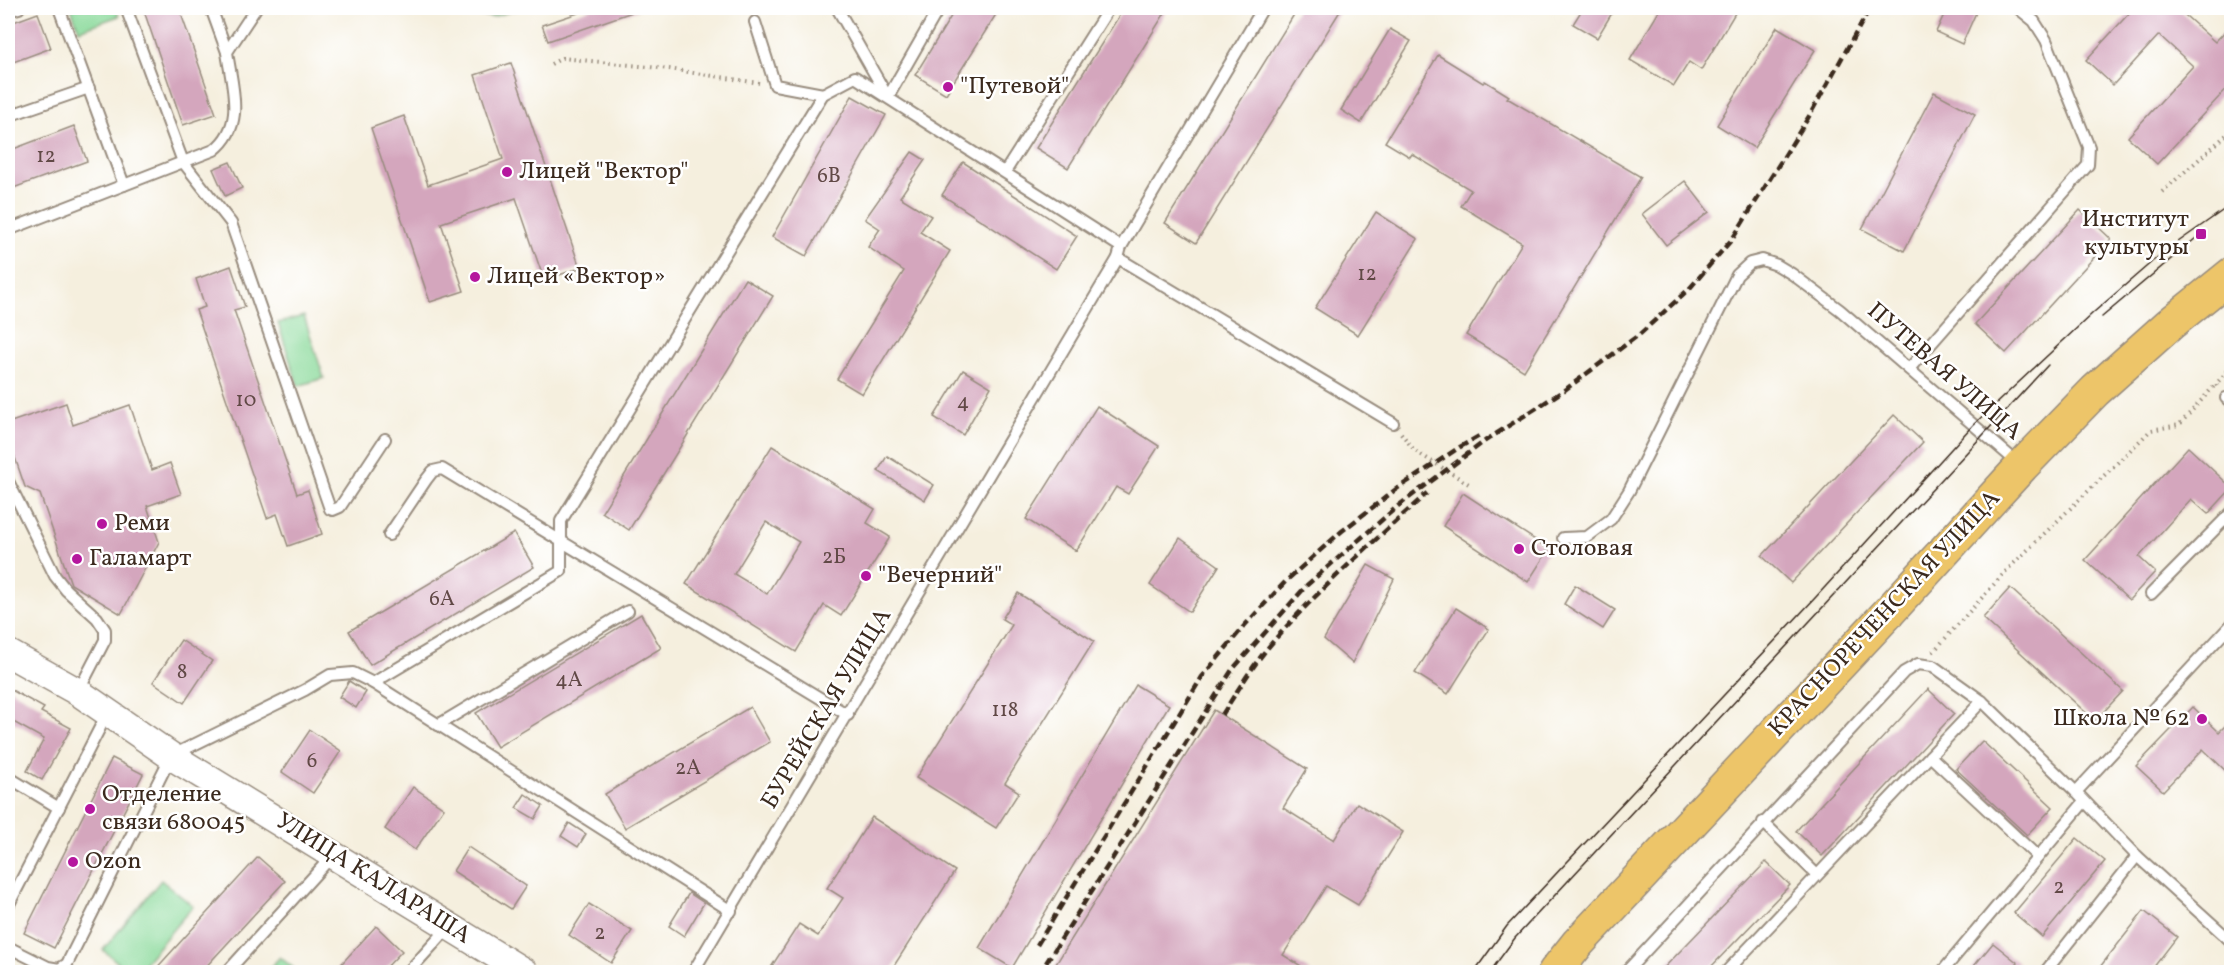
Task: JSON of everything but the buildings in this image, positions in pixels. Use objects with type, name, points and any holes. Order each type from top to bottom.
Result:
[{"type":"main road","name":"КРАСНОРЕЧЕНСКАЯ УЛИЦА","points":[[1555,972],[1578,943],[1887,614],[2022,466],[2095,391],[2170,324],[2232,274]]},
{"type":"street","name":"УЛИЦА КАЛАРАША","points":[[8,653],[78,693],[171,756],[524,972]]},
{"type":"lane","points":[[8,11],[19,8]]},
{"type":"lane","points":[[59,8],[124,185]]},
{"type":"lane","points":[[126,8],[183,162],[231,223],[330,509],[340,507],[385,439]]},
{"type":"lane","points":[[8,230],[214,150],[224,142],[232,129],[235,112],[227,52],[211,8]]},
{"type":"lane","points":[[227,52],[256,8]]},
{"type":"lane","points":[[837,8],[888,97]]},
{"type":"lane","points":[[888,97],[939,8]]},
{"type":"lane","points":[[1005,172],[1109,8]]},
{"type":"lane","name":"БУРЕЙСКАЯ УЛИЦА","points":[[693,972],[848,715],[1263,8]]},
{"type":"lane","points":[[1909,369],[2088,165],[2089,147],[2046,40],[2034,21],[2018,8]]},
{"type":"lane","points":[[755,22],[775,85],[823,94]]},
{"type":"lane","points":[[373,683],[561,571],[561,521],[823,94],[855,77],[1005,172],[1120,253],[1393,423]]},
{"type":"lane","points":[[8,116],[89,88]]},
{"type":"lane","name":"ПУТЕВАЯ УЛИЦА","points":[[1563,538],[1587,537],[1611,519],[1623,501],[1737,275],[1750,264],[1762,260],[1777,265],[1840,310],[2022,466]]},
{"type":"lane","points":[[389,535],[433,471],[442,468],[848,715]]},
{"type":"lane","points":[[8,481],[55,576],[66,590],[97,618],[105,630],[105,640],[78,693]]},
{"type":"lane","points":[[2151,594],[2232,512]]},
{"type":"lane","points":[[438,725],[628,611]]},
{"type":"lane","points":[[2076,792],[2232,624]]},
{"type":"lane","points":[[1626,972],[1904,672],[1918,664],[1933,666],[1982,700],[2138,856],[2232,942]]},
{"type":"lane","points":[[8,947],[48,967],[59,969],[67,964],[171,756],[305,690],[330,675],[353,673],[373,683],[731,911]]},
{"type":"lane","points":[[1726,972],[1982,700]]},
{"type":"lane","points":[[8,906],[108,713]]},
{"type":"lane","points":[[1930,756],[2038,857]]},
{"type":"lane","points":[[8,777],[59,808]]},
{"type":"lane","points":[[1942,972],[2084,802]]},
{"type":"lane","points":[[1763,822],[1816,874]]},
{"type":"lane","points":[[227,972],[333,855]]},
{"type":"lane","points":[[2045,972],[2138,856]]},
{"type":"lane","points":[[408,972],[450,927]]},
{"type":"path","points":[[550,64],[562,58],[669,69],[775,85]]},
{"type":"path","points":[[2163,192],[2232,130]]},
{"type":"path","points":[[1927,660],[2007,570],[2151,430],[2179,425],[2216,384]]},
{"type":"path","points":[[1393,423],[1415,451],[1472,486]]},
{"type":"green space","points":[[71,8],[116,8],[119,16],[79,30]]},
{"type":"green space","points":[[440,8],[522,8],[492,17],[443,11]]},
{"type":"green space","points":[[304,316],[324,378],[298,386],[278,323]]},
{"type":"green space","points":[[161,880],[193,906],[137,972],[129,972],[103,950]]},
{"type":"green space","points":[[280,957],[298,972],[266,972]]},
{"type":"tram line","points":[[1474,972],[1507,926],[1815,598],[1973,425],[2094,312],[2161,254],[2232,204]]},
{"type":"tram line","points":[[2102,317],[2196,238]]},
{"type":"tram line","points":[[1490,972],[1515,938],[2048,365]]},
{"type":"railway","points":[[1046,963],[1232,670],[1307,585],[1398,506],[1485,441],[1566,389],[1640,334],[1690,288],[1733,238],[1808,118],[1870,8]]},
{"type":"railway","points":[[1037,945],[1202,677],[1245,625],[1287,580],[1342,531],[1395,490],[1481,435]]},
{"type":"railway","points":[[1222,715],[1262,655],[1295,617],[1427,493]]},
{"type":"place","name":"\"Путевой\"","points":[[948,87]]},
{"type":"place","name":"Лицей \"Вектор\"","points":[[507,172]]},
{"type":"place","name":"Институт культуры","points":[[2201,234]]},
{"type":"place","name":"Лицей «Вектор»","points":[[475,277]]},
{"type":"place","name":"Реми","points":[[102,524]]},
{"type":"place","name":"Столовая","points":[[1519,549]]},
{"type":"place","name":"Галамарт","points":[[77,559]]},
{"type":"place","name":"\"Вечерний\"","points":[[866,576]]},
{"type":"place","name":"Школа № 62","points":[[2202,719]]},
{"type":"place","name":"Отделение связи 680045","points":[[90,809]]},
{"type":"place","name":"Ozon","points":[[73,862]]}]
